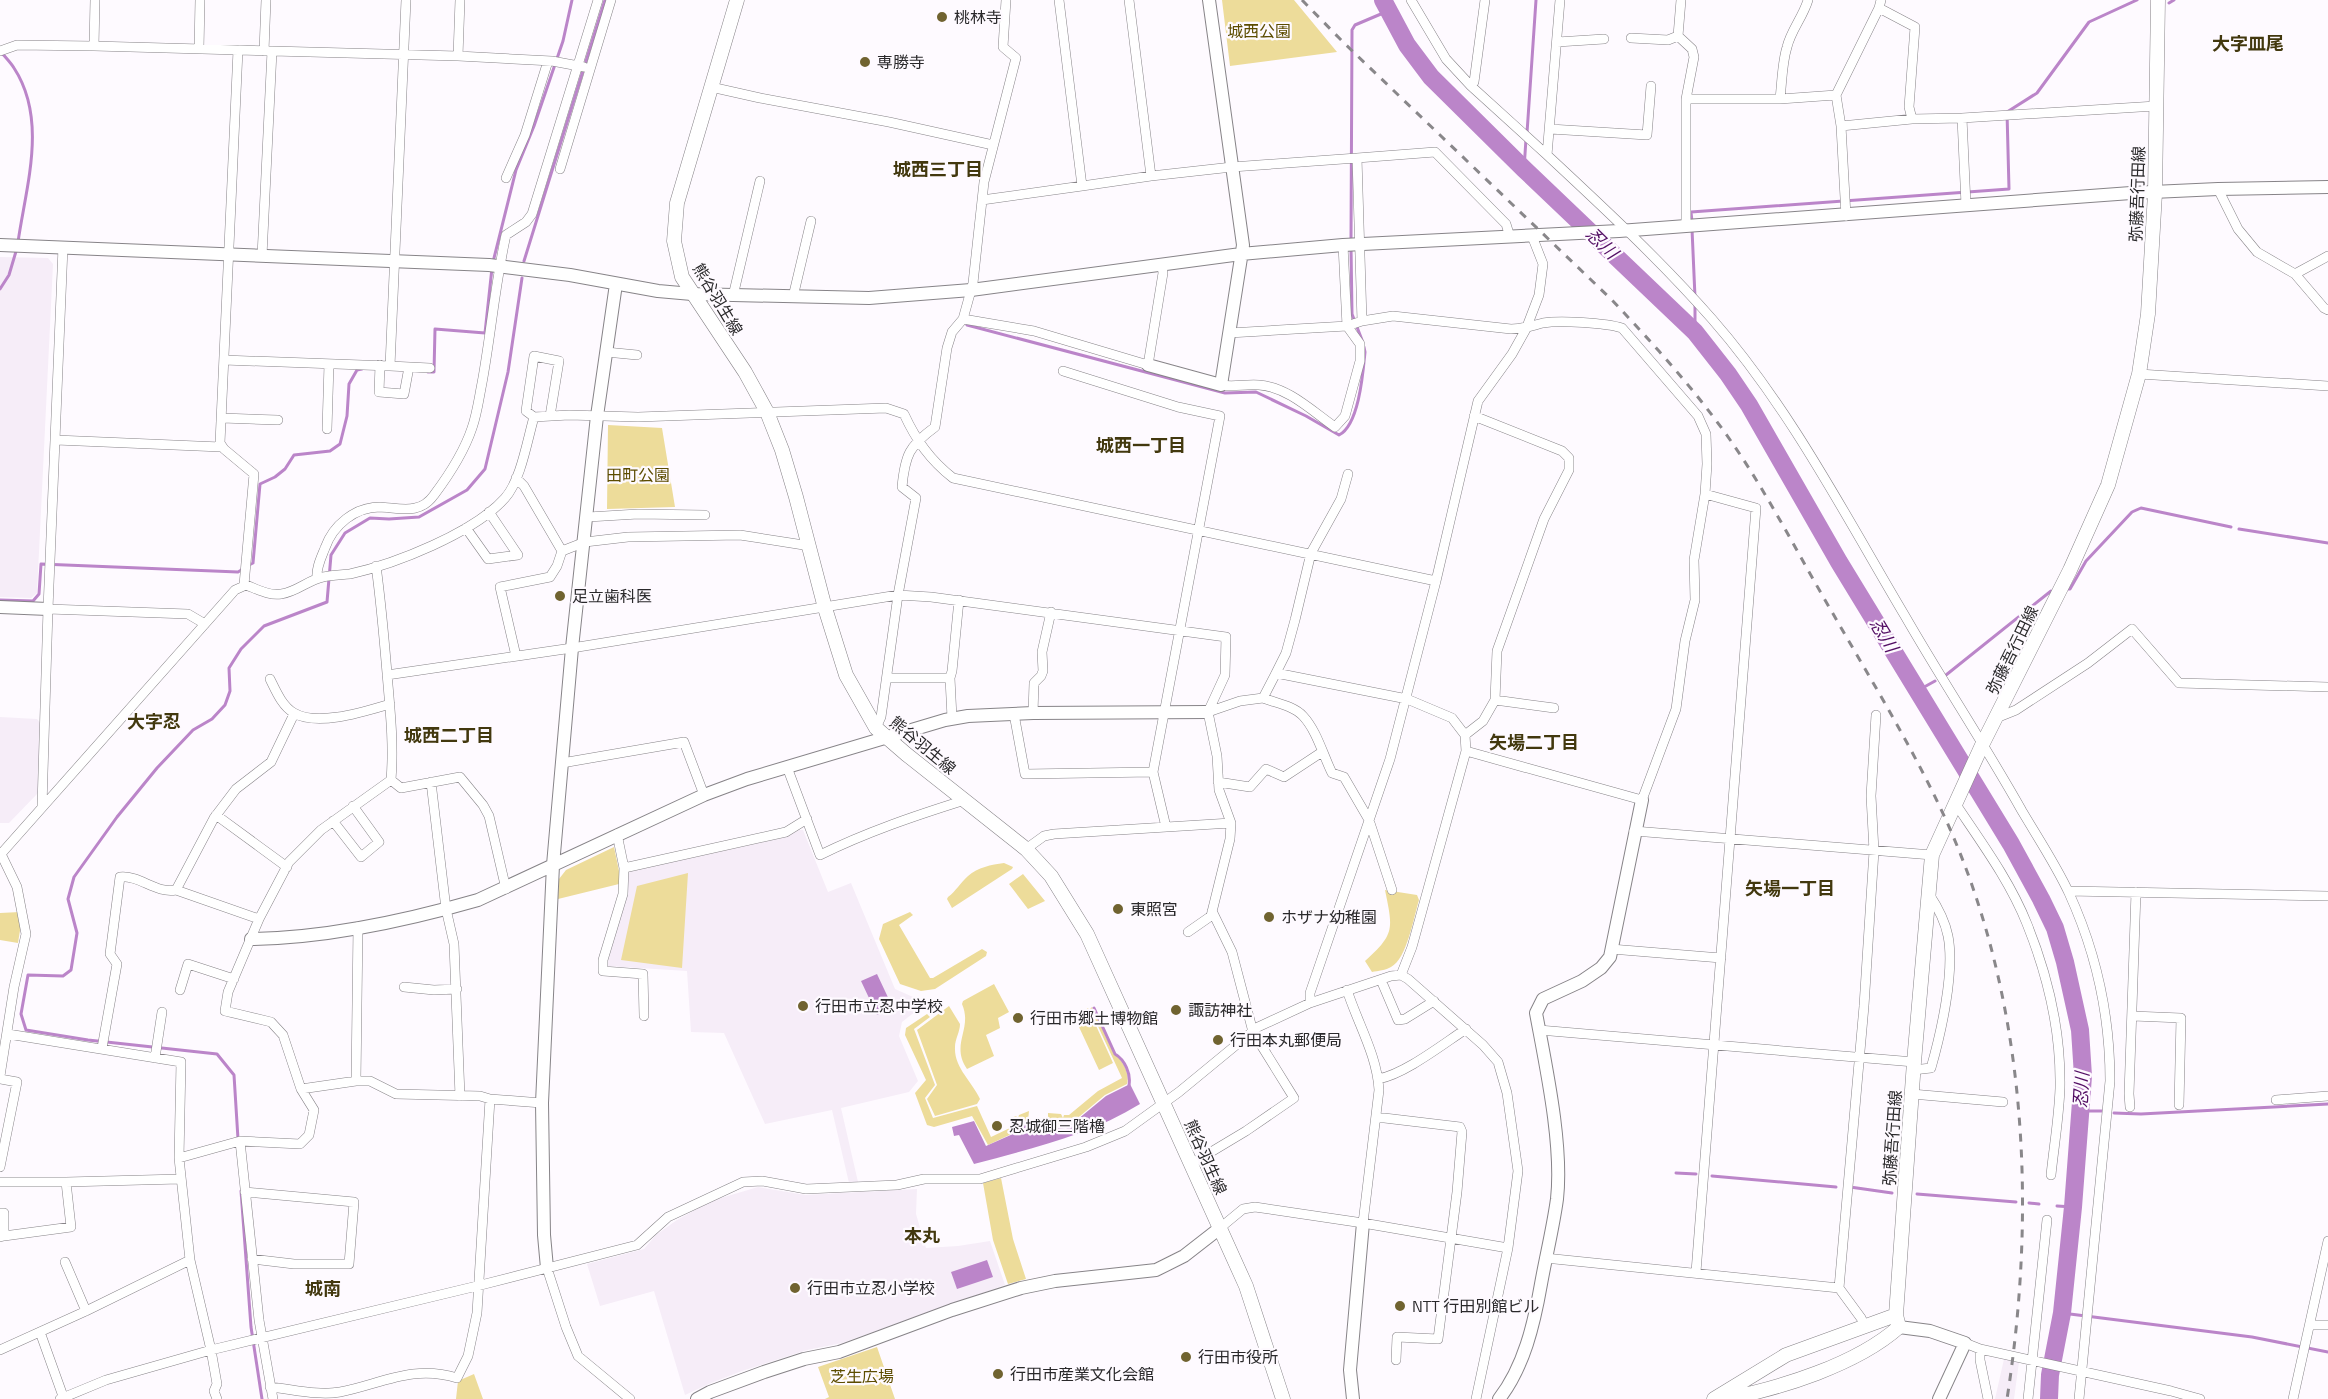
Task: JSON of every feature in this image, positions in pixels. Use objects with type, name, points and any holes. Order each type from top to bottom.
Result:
[{"type":"main road","name":"熊谷羽生線","points":[[737,0],[677,203],[674,241],[682,277],[745,372],[767,412],[782,450],[810,546],[825,608],[846,675],[876,728],[1026,849],[1051,876],[1087,934],[1246,1286],[1262,1328],[1283,1399]]},
{"type":"main road","name":"弥藤吾行田線","points":[[1898,1321],[1914,1066],[1932,855],[1982,746],[2070,570],[2108,485],[2139,374],[2148,314],[2155,193],[2158,0]]},
{"type":"main road","points":[[1714,1399],[1776,1360],[1865,1326],[1898,1321]]},
{"type":"main road","points":[[1725,1399],[1792,1383],[1858,1354],[1898,1321]]},
{"type":"street","points":[[94,46],[95,0]]},
{"type":"street","points":[[199,49],[200,0]]},
{"type":"street","points":[[262,256],[268,51],[266,0]]},
{"type":"street","points":[[406,0],[395,261],[385,366],[379,393],[404,394],[409,367]]},
{"type":"street","points":[[458,56],[460,0]]},
{"type":"street","points":[[560,169],[598,0]]},
{"type":"street","points":[[317,578],[316,572],[327,543],[341,522],[356,512],[369,508],[412,510],[425,503],[432,498],[459,457],[472,428],[481,390],[495,266],[506,235],[526,222],[532,214],[584,67],[611,0]]},
{"type":"street","points":[[876,728],[881,717],[898,595],[916,498],[902,487],[904,463],[917,441],[935,427],[947,348],[952,332],[963,319],[976,269],[989,145],[1016,58],[1003,47],[1006,0]]},
{"type":"street","points":[[1059,0],[1082,186]]},
{"type":"street","points":[[1128,0],[1152,176]]},
{"type":"street","points":[[1209,0],[1243,245],[1221,385]]},
{"type":"street","points":[[1411,0],[1446,59],[1471,86],[1547,155],[1712,320],[1761,380],[1790,422],[2068,891],[2096,968],[2110,1052],[2109,1107],[2080,1371],[2079,1399]]},
{"type":"street","points":[[1471,86],[1474,82],[1485,0]]},
{"type":"street","points":[[1547,155],[1560,0]]},
{"type":"street","points":[[1678,36],[1681,0]]},
{"type":"street","points":[[1780,99],[1786,48],[1797,21],[1805,11],[1808,0]]},
{"type":"street","points":[[1846,216],[1841,126],[1836,95],[1880,4],[1915,27],[1909,107],[1912,119]]},
{"type":"street","points":[[1631,38],[1668,40],[1678,36]]},
{"type":"street","points":[[1678,36],[1692,49],[1694,57],[1686,99],[1686,226]]},
{"type":"street","points":[[1557,42],[1604,39]]},
{"type":"street","points":[[0,51],[16,45],[94,46],[458,56],[553,61],[584,67]]},
{"type":"street","points":[[221,447],[237,50]]},
{"type":"street","points":[[506,178],[553,61]]},
{"type":"street","points":[[1550,129],[1647,135],[1651,86]]},
{"type":"street","points":[[711,87],[889,122],[989,145]]},
{"type":"street","points":[[1686,99],[1780,99],[1836,95]]},
{"type":"street","points":[[1841,126],[1912,119],[2156,106]]},
{"type":"street","points":[[1962,118],[1966,205]]},
{"type":"street","points":[[982,200],[1232,167],[1435,152],[1506,224],[1510,237]]},
{"type":"street","points":[[1357,158],[1362,321]]},
{"type":"street","points":[[733,296],[760,181]]},
{"type":"street","points":[[5,245],[495,266],[692,294],[869,298],[971,290],[1241,254],[1344,245],[1532,236],[1846,216],[1966,205],[2218,189],[2328,188]]},
{"type":"street","points":[[2218,189],[2238,230],[2257,252],[2295,274],[2328,310]]},
{"type":"street","points":[[793,297],[811,221]]},
{"type":"street","points":[[1310,1003],[1310,993],[1370,820],[1407,699],[1478,401],[1512,354],[1526,329],[1539,295],[1543,264],[1532,236]]},
{"type":"street","points":[[963,319],[1034,332],[1207,383],[1232,387],[1258,385],[1280,389],[1335,427],[1345,416],[1360,361],[1360,344],[1347,326],[1344,245]]},
{"type":"street","points":[[42,806],[63,247]]},
{"type":"street","points":[[2295,274],[2328,256]]},
{"type":"street","points":[[1148,365],[1163,273],[1162,265]]},
{"type":"street","points":[[616,284],[597,416],[588,517],[572,648],[553,864],[542,1102],[544,1235],[547,1268],[578,1356],[630,1399]]},
{"type":"street","points":[[1229,333],[1347,326],[1393,316],[1510,329],[1526,329],[1545,323],[1610,324],[1622,328],[1704,427],[1707,464],[1705,494],[1694,560],[1695,600],[1685,641],[1679,696],[1642,800],[1610,957],[1601,968],[1564,991],[1543,999],[1536,1013],[1557,1162],[1557,1197],[1535,1316],[1520,1362],[1508,1388],[1499,1399]]},
{"type":"street","points":[[606,352],[637,355]]},
{"type":"street","points":[[550,416],[560,361],[534,356],[526,411],[534,417],[638,417],[886,408],[904,414],[917,441],[938,466],[953,478],[1436,581]]},
{"type":"street","points":[[224,360],[430,368]]},
{"type":"street","points":[[327,429],[329,364]]},
{"type":"street","points":[[1063,371],[1178,407],[1220,416],[1153,772],[1166,827]]},
{"type":"street","points":[[2139,374],[2328,386]]},
{"type":"street","points":[[1465,735],[1483,721],[1495,700],[1497,651],[1544,519],[1569,470],[1569,458],[1562,452],[1474,416]]},
{"type":"street","points":[[0,1167],[17,1082],[0,1078],[14,987],[26,934],[17,887],[0,854],[235,590],[244,585],[273,595],[282,594],[302,587],[317,578],[351,574],[421,550],[466,528],[506,497],[516,478],[534,417]]},
{"type":"street","points":[[222,418],[278,420]]},
{"type":"street","points":[[56,440],[221,447],[254,474],[244,585]]},
{"type":"street","points":[[1263,698],[1286,653],[1311,553],[1341,499],[1348,474]]},
{"type":"street","points":[[516,478],[524,486],[562,551],[550,577],[500,587],[516,656]]},
{"type":"street","points":[[1696,1272],[1756,508],[1705,494]]},
{"type":"street","points":[[466,528],[488,559],[518,555],[489,512]]},
{"type":"street","points":[[588,517],[705,514]]},
{"type":"street","points":[[562,551],[585,542],[628,537],[740,535],[810,546]]},
{"type":"street","points":[[376,566],[382,604],[390,705],[393,757],[391,780]]},
{"type":"street","points":[[387,675],[572,648],[898,595],[959,600],[1226,637],[1225,675],[1208,712],[1217,756],[1219,790],[1231,823],[1230,839],[1211,916],[1188,932]]},
{"type":"street","points":[[952,718],[950,678],[959,600]]},
{"type":"street","points":[[0,608],[188,614],[205,624]]},
{"type":"street","points":[[1033,713],[1034,683],[1043,671],[1042,652],[1051,612]]},
{"type":"street","points":[[1996,718],[2016,710],[2088,663],[2132,629],[2179,683],[2328,687]]},
{"type":"street","points":[[1276,673],[1407,699],[1452,718],[1465,735],[1466,751],[1412,947],[1401,975]]},
{"type":"street","points":[[887,678],[950,678]]},
{"type":"street","points":[[270,680],[281,701],[294,714],[318,718],[343,717],[390,705]]},
{"type":"street","points":[[251,939],[321,935],[446,909],[478,900],[506,889],[553,864],[704,795],[787,767],[952,718],[1033,713],[1208,712],[1240,701],[1263,698],[1293,709],[1303,716],[1332,773],[1344,777],[1370,820],[1392,890]]},
{"type":"street","points":[[1495,700],[1554,708]]},
{"type":"street","points":[[176,890],[201,838],[216,815],[236,789],[271,762],[294,714]]},
{"type":"street","points":[[1014,714],[1025,774],[1153,772]]},
{"type":"street","points":[[1865,1326],[1862,1317],[1839,1288],[1864,1006],[1874,851],[1872,796],[1876,715]]},
{"type":"street","points":[[562,763],[684,742],[704,795]]},
{"type":"street","points":[[1466,751],[1642,800]]},
{"type":"street","points":[[1218,782],[1250,787],[1266,769],[1284,777],[1322,752]]},
{"type":"street","points":[[787,767],[820,855],[896,821],[965,800]]},
{"type":"street","points":[[391,780],[401,788],[460,777],[489,816],[506,889]]},
{"type":"street","points":[[179,1158],[240,1141],[300,1144],[309,1135],[314,1110],[301,1089],[283,1035],[271,1022],[225,1011],[228,992],[259,919],[287,867],[321,830],[391,780]]},
{"type":"street","points":[[431,782],[446,909],[454,944],[460,1096]]},
{"type":"street","points":[[1957,800],[1999,870],[2027,923],[2047,980],[2058,1047],[2060,1089],[2051,1174]]},
{"type":"street","points":[[333,821],[361,857],[379,842],[353,806]]},
{"type":"street","points":[[216,815],[287,867]]},
{"type":"street","points":[[624,868],[786,832],[807,819]]},
{"type":"street","points":[[1026,849],[1044,836],[1054,834],[1231,823]]},
{"type":"street","points":[[1634,831],[1932,855]]},
{"type":"street","points":[[617,834],[624,868],[623,894],[603,960],[603,970],[642,974],[644,1016]]},
{"type":"street","points":[[102,1048],[117,964],[110,954],[120,878],[127,877],[167,891],[176,890],[259,919]]},
{"type":"street","points":[[2068,891],[2328,896]]},
{"type":"street","points":[[2130,1107],[2136,892]]},
{"type":"street","points":[[1539,1030],[1858,1057],[1931,1068],[1940,1036],[1948,986],[1948,934],[1937,906],[1929,894]]},
{"type":"street","points":[[1191,1164],[1246,1131],[1294,1098],[1253,1032],[1232,952],[1212,910]]},
{"type":"street","points":[[356,1081],[358,927]]},
{"type":"street","points":[[1611,949],[1721,958]]},
{"type":"street","points":[[180,990],[188,964],[234,980]]},
{"type":"street","points":[[40,1332],[62,1399],[106,1380],[212,1350],[637,1245],[668,1217],[743,1182],[762,1181],[806,1189],[897,1185],[924,1179],[980,1179],[1086,1147],[1125,1131],[1253,1032],[1310,1003],[1401,975]]},
{"type":"street","points":[[1401,975],[1466,1029],[1498,1062],[1507,1093],[1518,1171],[1508,1248],[1476,1399]]},
{"type":"street","points":[[1381,980],[1398,1020],[1405,1019],[1434,1001]]},
{"type":"street","points":[[404,987],[434,990],[457,989]]},
{"type":"street","points":[[1347,990],[1376,1065],[1378,1079],[1350,1370],[1353,1399]]},
{"type":"street","points":[[155,1058],[162,1012]]},
{"type":"street","points":[[2133,1016],[2181,1018],[2179,1105]]},
{"type":"street","points":[[1378,1079],[1389,1077],[1466,1029]]},
{"type":"street","points":[[8,1034],[181,1062],[180,1179],[190,1260],[212,1350],[217,1384],[214,1390],[217,1399]]},
{"type":"street","points":[[301,1089],[370,1081],[396,1094],[480,1096],[490,1099],[542,1102]]},
{"type":"street","points":[[1912,1094],[2003,1102]]},
{"type":"street","points":[[2276,1100],[2328,1096]]},
{"type":"street","points":[[270,1387],[338,1393],[394,1376],[418,1373],[457,1378],[468,1356],[477,1313],[490,1099]]},
{"type":"street","points":[[1376,1117],[1460,1127],[1462,1132],[1438,1339],[1397,1337],[1396,1360]]},
{"type":"street","points":[[240,1141],[262,1338],[273,1399]]},
{"type":"street","points":[[0,1182],[180,1179]]},
{"type":"street","points":[[0,1213],[4,1213],[2,1236],[70,1227],[66,1182]]},
{"type":"street","points":[[245,1192],[354,1202],[349,1264],[294,1264],[252,1259]]},
{"type":"street","points":[[697,1399],[804,1359],[839,1352],[952,1310],[1021,1288],[1055,1281],[1156,1270],[1185,1256],[1248,1207],[1363,1223],[1508,1248]]},
{"type":"street","points":[[2028,1399],[2047,1220]]},
{"type":"street","points":[[2293,1399],[2328,1241]]},
{"type":"street","points":[[1545,1258],[1839,1288]]},
{"type":"street","points":[[0,1350],[190,1260]]},
{"type":"street","points":[[65,1262],[86,1311]]},
{"type":"street","points":[[2317,1293],[2328,1293]]},
{"type":"street","points":[[1898,1321],[1980,1349],[2171,1390],[2200,1399]]},
{"type":"street","points":[[2310,1325],[2328,1325]]},
{"type":"street","points":[[1939,1399],[1965,1343]]},
{"type":"street","points":[[1980,1349],[1988,1399]]},
{"type":"shaded area","points":[[0,257],[48,258],[53,264],[37,593],[31,598],[0,597]]},
{"type":"shaded area","points":[[0,717],[37,719],[42,725],[38,793],[9,823],[0,823]]},
{"type":"shaded area","name":"行田市立忍中学校","points":[[803,830],[828,892],[851,883],[895,989],[913,997],[916,1001],[916,1011],[902,1022],[899,1036],[918,1081],[909,1092],[841,1108],[858,1182],[849,1183],[832,1110],[765,1124],[724,1033],[691,1032],[687,971],[607,966],[626,894],[627,872],[787,837]]},
{"type":"shaded area","points":[[877,974],[893,1008],[877,1015],[861,981]]},
{"type":"shaded area","points":[[1130,1084],[1140,1104],[1100,1125],[1038,1146],[974,1164],[959,1135],[954,1136],[952,1127],[974,1121],[986,1146],[1024,1129],[1022,1123],[1025,1122],[1066,1129],[1106,1096]]},
{"type":"shaded area","name":"行田市立忍小学校","points":[[758,1187],[805,1195],[917,1189],[916,1214],[926,1248],[990,1241],[1005,1285],[842,1343],[807,1350],[742,1371],[685,1395],[654,1291],[600,1306],[587,1264],[644,1249],[656,1235],[711,1201]]},
{"type":"shaded area","points":[[987,1260],[993,1277],[957,1289],[951,1272]]},
{"type":"shaded area","points":[[2004,1359],[2019,1362],[2014,1399],[1995,1399]]},
{"type":"green space","name":"城西公園","points":[[1222,0],[1294,0],[1337,52],[1230,66]]},
{"type":"green space","name":"田町公園","points":[[608,425],[662,428],[675,507],[607,509]]},
{"type":"green space","points":[[614,847],[619,884],[558,899],[559,879],[566,870]]},
{"type":"green space","points":[[1004,863],[1013,867],[1012,869],[952,908],[948,897],[968,876],[980,868]]},
{"type":"green space","points":[[688,873],[682,968],[621,960],[637,886]]},
{"type":"green space","points":[[1023,874],[1045,901],[1028,909],[1009,884]]},
{"type":"green space","points":[[1385,890],[1417,895],[1419,900],[1406,947],[1397,962],[1384,970],[1372,972],[1365,961],[1382,944],[1389,930]]},
{"type":"green space","points":[[20,912],[18,943],[0,940],[0,913]]},
{"type":"green space","points":[[910,912],[913,915],[899,925],[930,978],[982,949],[987,952],[986,956],[935,989],[921,991],[900,984],[879,939],[883,924]]},
{"type":"green space","points":[[994,984],[1009,1012],[998,1018],[1000,1028],[986,1035],[994,1056],[967,1069],[961,1052],[965,1021],[962,1004],[963,1001]]},
{"type":"green space","points":[[949,1006],[960,1024],[955,1047],[957,1061],[980,1099],[977,1104],[935,1116],[927,1099],[937,1085],[917,1030]]},
{"type":"green space","points":[[1092,1007],[1114,1054],[1125,1068],[1128,1076],[1127,1084],[1105,1095],[1067,1127],[1048,1124],[1048,1113],[1061,1114],[1063,1118],[1098,1091],[1122,1078],[1090,1009]]},
{"type":"green space","points":[[1088,1008],[1113,1063],[1099,1070],[1079,1027],[1083,1025],[1084,1011]]},
{"type":"green space","points":[[927,1014],[930,1017],[914,1029],[935,1085],[925,1098],[933,1118],[977,1106],[991,1137],[1014,1126],[1011,1118],[1016,1116],[1018,1118],[1019,1115],[1029,1111],[1028,1121],[1020,1123],[1022,1129],[988,1145],[972,1116],[934,1127],[927,1125],[915,1093],[926,1080],[905,1035],[906,1028]]},
{"type":"green space","points":[[1001,1178],[1013,1239],[1026,1279],[1008,1284],[993,1240],[983,1183]]},
{"type":"green space","name":"芝生広場","points":[[877,1347],[895,1399],[825,1399],[829,1397],[818,1367]]},
{"type":"green space","points":[[474,1374],[483,1399],[456,1399],[458,1381]]},
{"type":"waterway","points":[[493,262],[516,170],[534,126],[563,41],[572,0]]},
{"type":"waterway","points":[[524,261],[605,0]]},
{"type":"waterway","name":"忍川","points":[[1383,0],[1407,45],[1431,77],[1695,332],[1728,374],[1749,405],[1839,562],[2011,844],[2055,928],[2080,1030],[2083,1076],[2062,1313],[2050,1375],[2049,1399]]},
{"type":"waterway","points":[[1527,133],[1536,0]]},
{"type":"waterway","points":[[1692,222],[1691,212],[2009,189],[2007,112],[2037,93],[2089,22],[2137,0]]},
{"type":"waterway","points":[[2169,3],[2174,0]]},
{"type":"waterway","points":[[1351,240],[1352,30],[1355,25],[1388,11]]},
{"type":"waterway","points":[[2,53],[14,68],[24,88],[30,109],[32,131],[32,154],[18,242]]},
{"type":"waterway","points":[[1524,169],[1526,139]]},
{"type":"waterway","points":[[1692,229],[1695,297]]},
{"type":"waterway","points":[[1351,247],[1352,314],[1362,340]]},
{"type":"waterway","points":[[0,289],[9,275],[17,248]]},
{"type":"waterway","points":[[428,372],[434,372],[435,329],[485,333],[492,268]]},
{"type":"waterway","points":[[238,1139],[234,1075],[217,1054],[88,1040],[26,1030],[21,1014],[28,975],[63,976],[71,970],[77,933],[68,899],[74,877],[117,817],[157,768],[193,730],[212,719],[225,705],[230,691],[229,668],[241,649],[264,626],[327,602],[331,555],[345,533],[370,518],[419,517],[467,490],[485,469],[508,372],[522,278]]},
{"type":"waterway","points":[[1695,304],[1695,332]]},
{"type":"waterway","points":[[967,325],[1225,393],[1256,392],[1339,435],[1351,421],[1359,398],[1364,347]]},
{"type":"waterway","points":[[249,565],[253,563],[260,484],[285,469],[294,455],[330,451],[340,444],[347,416],[349,384],[357,370],[362,369]]},
{"type":"waterway","points":[[2066,589],[2070,589],[2086,561],[2132,512],[2141,508],[2231,527]]},
{"type":"waterway","points":[[2239,529],[2328,543]]},
{"type":"waterway","points":[[0,600],[33,601],[39,594],[41,564],[238,572],[243,569]]},
{"type":"waterway","points":[[1946,675],[2051,591]]},
{"type":"waterway","points":[[1917,691],[1935,681]]},
{"type":"waterway","points":[[1094,1008],[1115,1054],[1127,1068],[1129,1085]]},
{"type":"waterway","points":[[2114,1113],[2141,1114],[2328,1104]]},
{"type":"waterway","points":[[2082,1111],[2102,1111]]},
{"type":"waterway","points":[[1676,1173],[1696,1174]]},
{"type":"waterway","points":[[1712,1176],[1836,1187]]},
{"type":"waterway","points":[[1850,1187],[1892,1193]]},
{"type":"waterway","points":[[241,1191],[251,1327],[262,1399]]},
{"type":"waterway","points":[[1917,1194],[2016,1202]]},
{"type":"waterway","points":[[2029,1203],[2039,1204]]},
{"type":"waterway","points":[[2057,1206],[2073,1207]]},
{"type":"waterway","points":[[2062,1313],[2252,1337],[2328,1352]]},
{"type":"railway","points":[[1302,0],[1612,300],[1698,397],[1729,438],[1766,496],[1920,767],[1946,820],[1973,888],[1994,959],[2009,1031],[2018,1105],[2022,1179],[2022,1253],[2007,1399]]},
{"type":"place","name":"桃林寺","points":[[942,17]]},
{"type":"place","name":"専勝寺","points":[[865,62]]},
{"type":"place","name":"足立歯科医","points":[[560,596]]},
{"type":"place","name":"東照宮","points":[[1118,909]]},
{"type":"place","name":"ホザナ幼稚園","points":[[1269,917]]},
{"type":"place","name":"行田市立忍中学校","points":[[803,1006]]},
{"type":"place","name":"諏訪神社","points":[[1176,1010]]},
{"type":"place","name":"行田市郷土博物館","points":[[1018,1018]]},
{"type":"place","name":"行田本丸郵便局","points":[[1218,1040]]},
{"type":"place","name":"忍城御三階櫓","points":[[997,1126]]},
{"type":"place","name":"行田市立忍小学校","points":[[795,1288]]},
{"type":"place","name":"NTT 行田別館ビル","points":[[1400,1306]]},
{"type":"place","name":"行田市役所","points":[[1186,1357]]},
{"type":"place","name":"行田市産業文化会館","points":[[998,1374]]},
{"type":"district","name":"大字皿尾","points":[[2248,43]]},
{"type":"district","name":"城西三丁目","points":[[938,169]]},
{"type":"district","name":"城西一丁目","points":[[1141,445]]},
{"type":"district","name":"大字忍","points":[[154,721]]},
{"type":"district","name":"城西二丁目","points":[[449,735]]},
{"type":"district","name":"矢場二丁目","points":[[1534,742]]},
{"type":"district","name":"矢場一丁目","points":[[1790,888]]},
{"type":"district","name":"本丸","points":[[922,1235]]},
{"type":"district","name":"城南","points":[[323,1288]]}]
